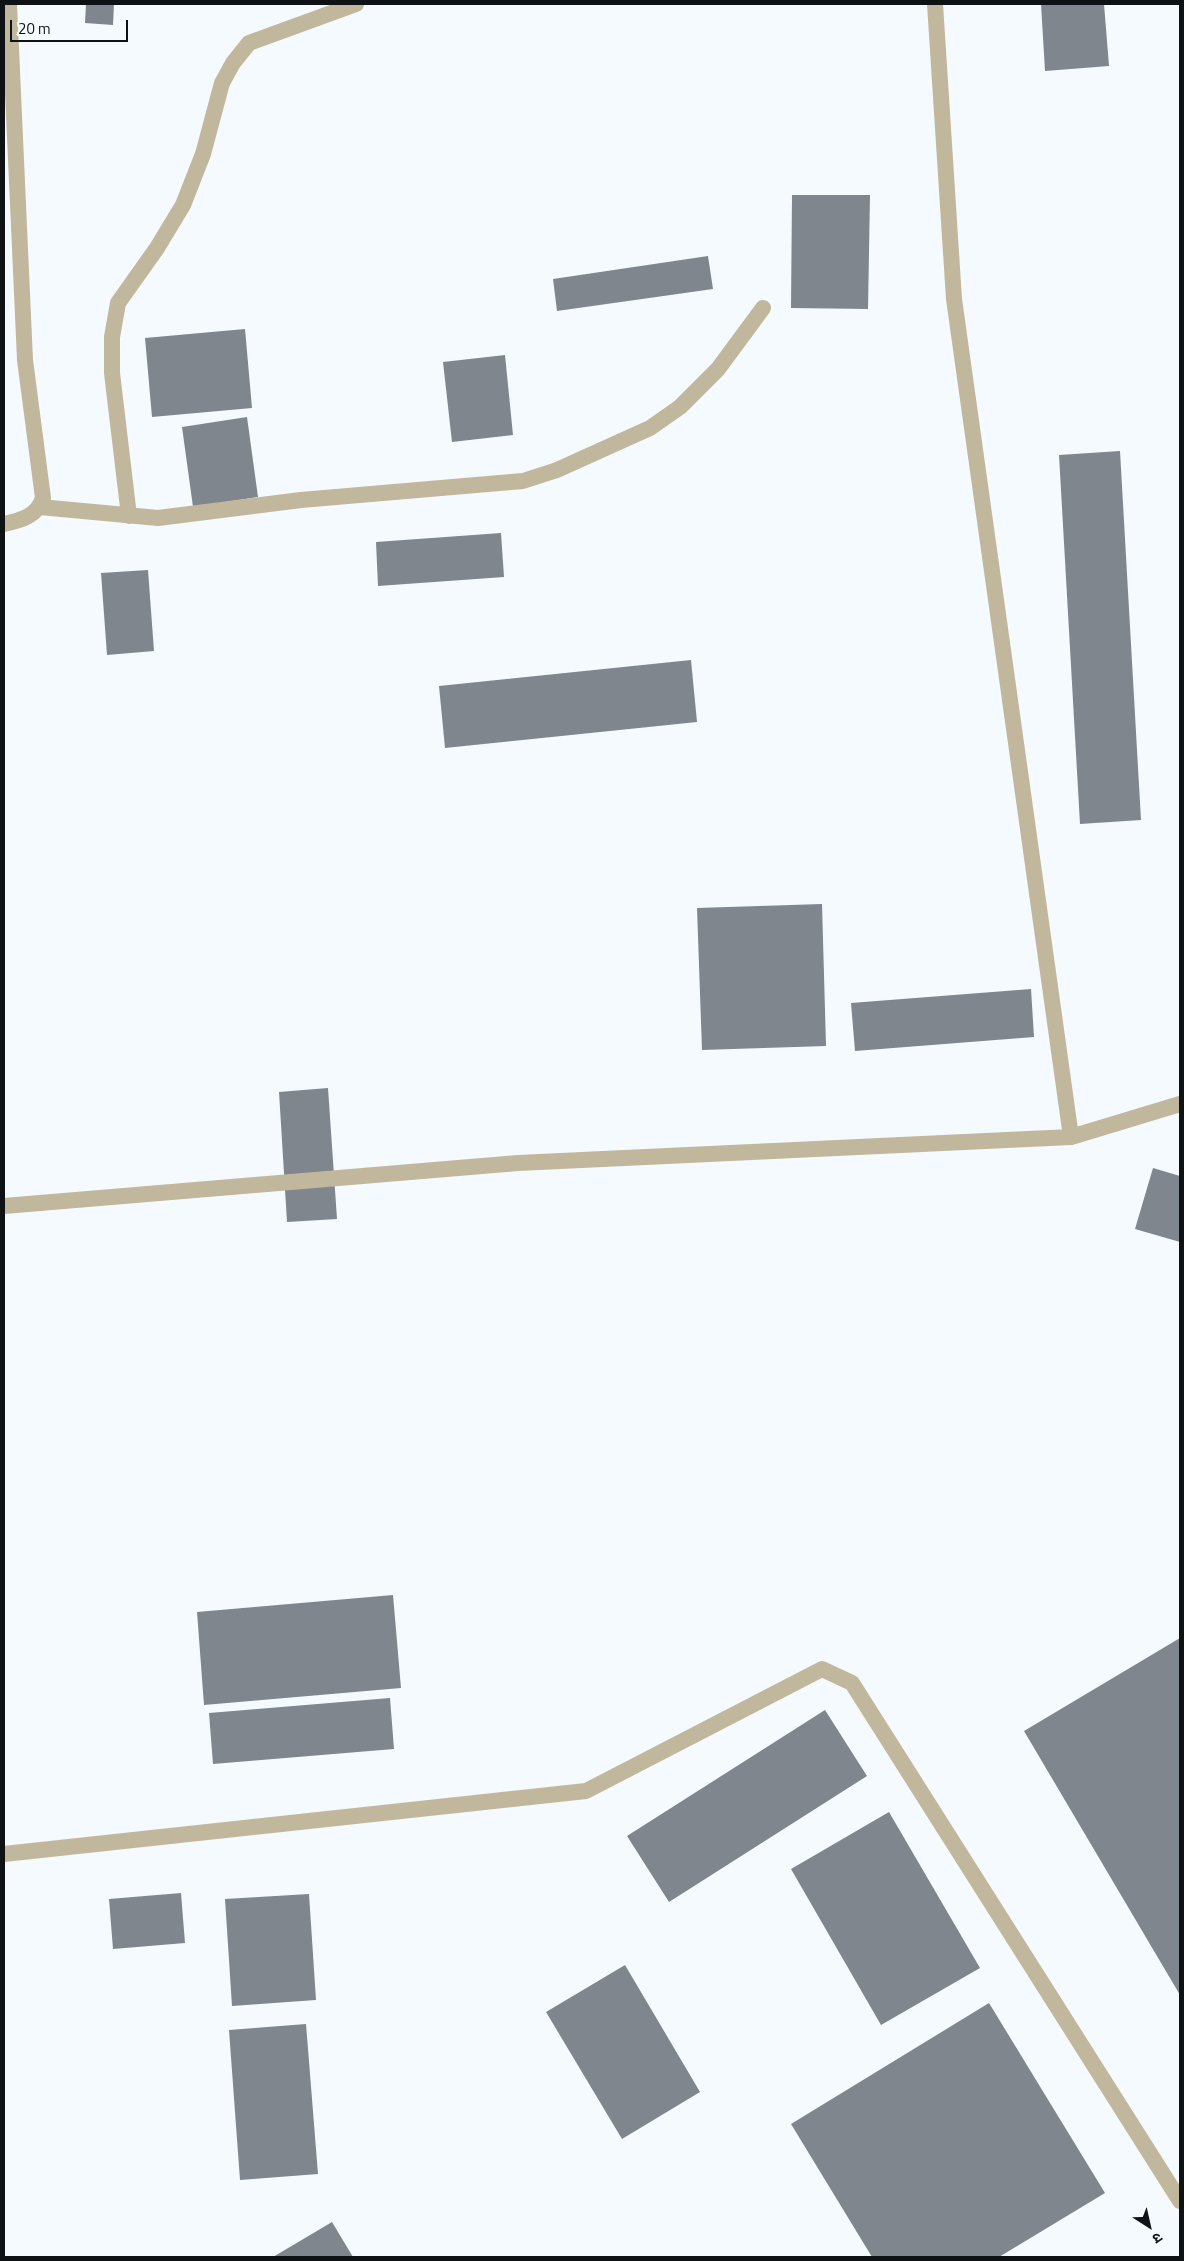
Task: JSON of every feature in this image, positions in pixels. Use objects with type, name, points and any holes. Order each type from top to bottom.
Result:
[{"type":"lane","points":[[4,524],[32,515],[40,507],[43,498],[25,360],[8,80],[9,4]]},
{"type":"lane","points":[[129,516],[112,373],[112,338],[118,303],[157,248],[183,205],[203,154],[222,82],[233,62],[249,43],[356,4]]},
{"type":"lane","points":[[936,4],[954,299],[1071,1137]]},
{"type":"lane","points":[[40,507],[158,518],[301,500],[523,481],[557,470],[650,428],[680,407],[718,369],[763,308]]},
{"type":"lane","points":[[4,1206],[518,1162],[1071,1137],[1180,1104]]},
{"type":"lane","points":[[4,1854],[586,1791],[822,1669],[852,1683],[1180,2201]]},
{"type":"building","points":[[86,4],[114,4],[113,25],[85,23]]},
{"type":"building","points":[[1041,4],[1104,4],[1109,66],[1045,71]]},
{"type":"building","points":[[792,195],[870,195],[868,309],[791,308]]},
{"type":"building","points":[[708,256],[713,289],[557,311],[553,279]]},
{"type":"building","points":[[245,329],[252,408],[152,417],[145,338]]},
{"type":"building","points":[[505,355],[513,435],[452,442],[443,362]]},
{"type":"building","points":[[247,417],[258,497],[193,507],[182,427]]},
{"type":"building","points":[[1120,451],[1141,820],[1080,824],[1059,455]]},
{"type":"building","points":[[501,533],[504,577],[378,586],[376,542]]},
{"type":"building","points":[[148,570],[154,651],[107,655],[101,573]]},
{"type":"building","points":[[691,660],[697,722],[445,748],[439,686]]},
{"type":"building","points":[[822,904],[826,1046],[702,1050],[697,908]]},
{"type":"building","points":[[1031,989],[1034,1037],[855,1051],[851,1003]]},
{"type":"building","points":[[328,1088],[337,1219],[287,1222],[279,1092]]},
{"type":"building","points":[[1153,1168],[1180,1176],[1180,1242],[1135,1229]]},
{"type":"building","points":[[393,1595],[401,1688],[204,1705],[197,1612]]},
{"type":"building","points":[[1180,1638],[1180,1995],[1024,1731]]},
{"type":"building","points":[[390,1698],[394,1749],[213,1764],[209,1713]]},
{"type":"building","points":[[825,1710],[867,1776],[669,1902],[627,1836]]},
{"type":"building","points":[[889,1812],[980,1968],[881,2025],[791,1869]]},
{"type":"building","points":[[181,1893],[185,1943],[113,1949],[109,1899]]},
{"type":"building","points":[[309,1894],[316,2000],[232,2006],[225,1899]]},
{"type":"building","points":[[625,1965],[700,2092],[622,2139],[546,2012]]},
{"type":"building","points":[[989,2003],[1105,2193],[999,2257],[872,2257],[791,2124]]},
{"type":"building","points":[[306,2024],[318,2174],[240,2180],[229,2030]]},
{"type":"building","points":[[332,2222],[353,2257],[273,2257]]}]
